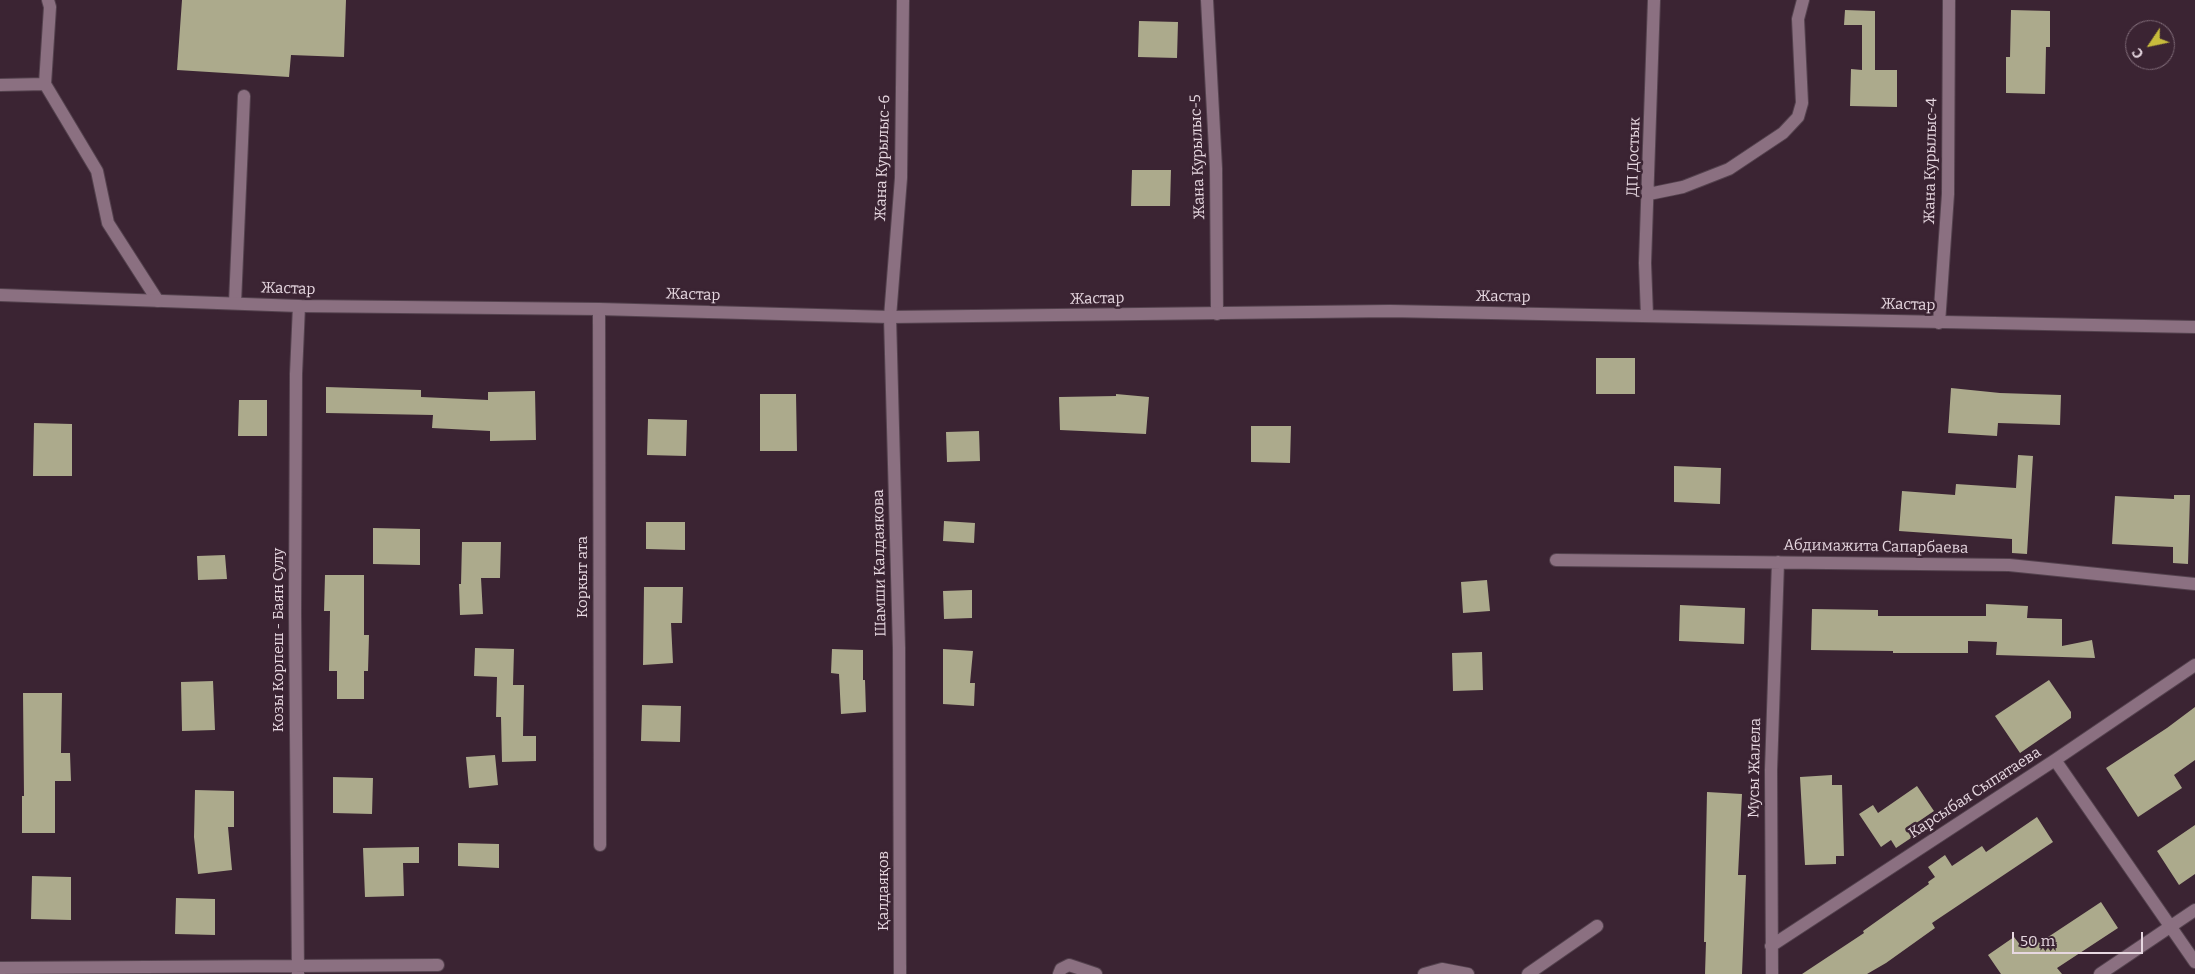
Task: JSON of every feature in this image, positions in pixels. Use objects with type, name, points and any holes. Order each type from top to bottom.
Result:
[{"type":"street","points":[[48,0],[50,8],[45,84],[97,171],[108,223],[158,301]]},
{"type":"street","name":"Жана Курылыс-6","points":[[890,317],[901,178],[903,0]]},
{"type":"street","name":"Жана Курылыс-5","points":[[1208,0],[1216,168],[1217,314]]},
{"type":"street","name":"ДП Достык","points":[[1647,316],[1645,272],[1654,0]]},
{"type":"street","points":[[1649,194],[1683,187],[1729,169],[1783,133],[1798,117],[1802,103],[1798,19],[1803,0]]},
{"type":"street","name":"Жана Курылыс-4","points":[[1940,322],[1948,194],[1949,0]]},
{"type":"street","points":[[0,85],[45,84]]},
{"type":"street","points":[[235,303],[244,96]]},
{"type":"street","name":"Жастар","points":[[0,295],[299,306],[599,309],[890,317],[1390,311],[2195,327]]},
{"type":"street","name":"Козы Корпеш - Баян Сулу","points":[[299,306],[296,374],[295,572],[299,970]]},
{"type":"street","name":"Коркыт ата","points":[[599,309],[600,845]]},
{"type":"street","name":"Шамши Калдаякова","points":[[890,317],[899,648],[900,808]]},
{"type":"street","name":"Абдимажита Сапарбаева","points":[[1556,560],[2009,565],[2195,584]]},
{"type":"street","name":"Мусы Жалела","points":[[1772,974],[1770,770],[1778,562]]},
{"type":"street","name":"Карсыбая Сыпатаева","points":[[1771,946],[2055,760],[2195,665]]},
{"type":"street","points":[[2055,760],[2195,962]]},
{"type":"street","name":"Қалдаяқов","points":[[900,808],[900,974]]},
{"type":"street","points":[[2100,974],[2195,910]]},
{"type":"street","points":[[1528,974],[1596,926]]},
{"type":"street","points":[[0,968],[299,970],[438,965]]},
{"type":"street","points":[[1059,974],[1061,969],[1070,965],[1096,974]]},
{"type":"street","points":[[1424,974],[1442,968],[1468,974]]},
{"type":"building","points":[[182,0],[346,0],[344,57],[291,55],[289,77],[177,70]]},
{"type":"building","points":[[1845,10],[1875,11],[1875,70],[1897,70],[1897,107],[1850,106],[1851,69],[1862,70],[1862,25],[1844,25]]},
{"type":"building","points":[[2011,10],[2050,11],[2050,47],[2046,47],[2045,94],[2006,93],[2006,57],[2010,57]]},
{"type":"building","points":[[1139,21],[1178,22],[1177,58],[1138,57]]},
{"type":"building","points":[[1132,170],[1171,170],[1170,206],[1131,206]]},
{"type":"building","points":[[1596,358],[1635,358],[1635,394],[1596,394]]},
{"type":"building","points":[[326,387],[421,390],[421,397],[488,400],[488,392],[535,391],[536,440],[490,441],[490,431],[432,428],[433,415],[326,413]]},
{"type":"building","points":[[1951,388],[2000,393],[2061,395],[2060,425],[1998,423],[1997,436],[1948,433]]},
{"type":"building","points":[[760,394],[796,394],[797,451],[760,451]]},
{"type":"building","points":[[1116,394],[1149,397],[1146,434],[1060,430],[1059,397],[1116,396]]},
{"type":"building","points":[[239,400],[267,400],[267,436],[238,436]]},
{"type":"building","points":[[648,419],[687,420],[686,456],[647,455]]},
{"type":"building","points":[[34,423],[72,424],[72,476],[33,476]]},
{"type":"building","points":[[1251,426],[1291,426],[1290,463],[1251,462]]},
{"type":"building","points":[[979,431],[980,461],[947,462],[946,432]]},
{"type":"building","points":[[2018,455],[2033,456],[2027,554],[2012,553],[2012,539],[1899,531],[1902,491],[1955,495],[1956,484],[2016,488]]},
{"type":"building","points":[[1674,466],[1721,468],[1720,504],[1674,502]]},
{"type":"building","points":[[2174,495],[2190,495],[2188,564],[2173,563],[2173,547],[2112,544],[2115,496],[2174,499]]},
{"type":"building","points":[[944,521],[975,523],[974,543],[943,541]]},
{"type":"building","points":[[646,522],[685,522],[685,550],[646,549]]},
{"type":"building","points":[[373,528],[420,529],[420,565],[373,564]]},
{"type":"building","points":[[462,542],[501,542],[500,578],[481,578],[483,614],[460,615],[459,584],[461,584]]},
{"type":"building","points":[[225,555],[227,579],[198,580],[197,556]]},
{"type":"building","points":[[325,575],[364,575],[364,635],[369,635],[368,671],[364,671],[364,699],[337,699],[337,671],[329,671],[330,611],[324,611]]},
{"type":"building","points":[[1487,580],[1490,611],[1463,613],[1461,582]]},
{"type":"building","points":[[644,587],[683,587],[682,623],[671,623],[673,663],[643,665]]},
{"type":"building","points":[[972,590],[972,618],[944,619],[943,591]]},
{"type":"building","points":[[1986,604],[2028,606],[2027,618],[2062,619],[2062,646],[2092,640],[2095,658],[1996,655],[1997,642],[1968,641],[1968,653],[1811,650],[1812,609],[1878,610],[1878,616],[1986,616]]},
{"type":"building","points":[[1680,605],[1745,608],[1744,644],[1679,641]]},
{"type":"building","points":[[475,648],[514,649],[513,685],[524,685],[523,736],[536,736],[536,761],[502,762],[501,717],[496,717],[497,677],[474,676]]},
{"type":"building","points":[[832,649],[863,650],[866,712],[841,714],[839,674],[831,673]]},
{"type":"building","points":[[943,649],[973,651],[970,683],[975,683],[974,706],[943,704]]},
{"type":"building","points":[[1482,652],[1483,690],[1453,691],[1452,653]]},
{"type":"building","points":[[2049,680],[2071,712],[2071,718],[2020,753],[1995,716]]},
{"type":"building","points":[[213,681],[215,730],[182,731],[181,682]]},
{"type":"building","points":[[23,693],[62,693],[61,753],[70,753],[71,781],[55,781],[55,833],[22,833],[22,796],[24,796]]},
{"type":"building","points":[[642,705],[681,706],[680,742],[641,741]]},
{"type":"building","points":[[2195,707],[2195,760],[2174,775],[2182,788],[2138,817],[2106,768]]},
{"type":"building","points":[[495,755],[498,785],[469,788],[466,757]]},
{"type":"building","points":[[1832,775],[1832,785],[1842,785],[1844,856],[1836,856],[1836,864],[1805,865],[1800,777]]},
{"type":"building","points":[[333,777],[373,778],[372,814],[333,813]]},
{"type":"building","points":[[1917,786],[1934,811],[1909,828],[1914,836],[1896,848],[1891,840],[1881,847],[1859,814],[1873,805],[1878,813]]},
{"type":"building","points":[[195,790],[234,791],[234,827],[228,827],[232,870],[198,874],[194,837]]},
{"type":"building","points":[[1707,792],[1742,794],[1738,875],[1746,875],[1742,974],[1705,974]]},
{"type":"building","points":[[2037,817],[2053,842],[1932,923],[1935,928],[1886,963],[1867,974],[1802,974],[1864,933],[1863,931],[1929,884],[1928,882],[1935,877],[1928,867],[1945,855],[1952,866],[1982,846],[1986,852]]},
{"type":"building","points":[[2195,825],[2195,874],[2179,885],[2157,851]]},
{"type":"building","points":[[458,843],[499,844],[499,868],[458,866]]},
{"type":"building","points":[[419,847],[419,863],[403,863],[404,896],[365,897],[363,848]]},
{"type":"building","points":[[32,876],[71,877],[71,920],[31,919]]},
{"type":"building","points":[[176,898],[215,899],[215,935],[175,934]]},
{"type":"building","points":[[2101,902],[2118,928],[2057,968],[2062,974],[2001,974],[1988,955],[2014,937],[2021,946],[2035,937],[2039,943]]}]
